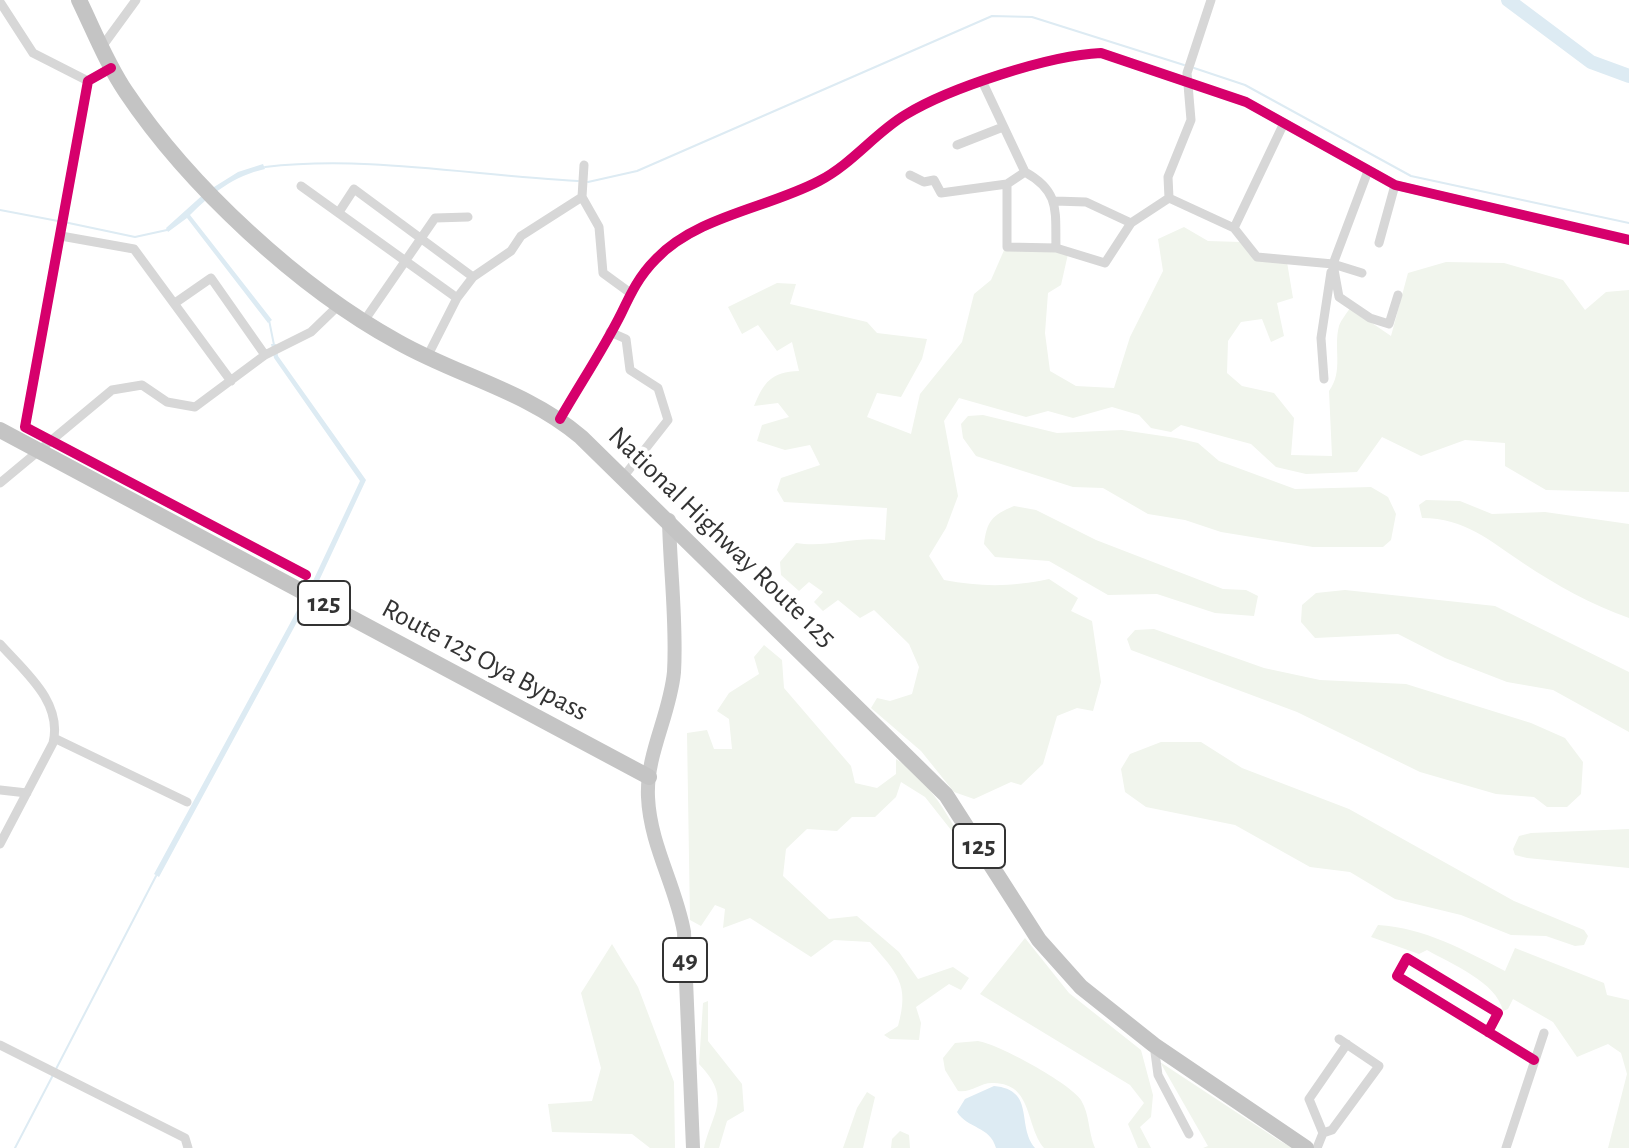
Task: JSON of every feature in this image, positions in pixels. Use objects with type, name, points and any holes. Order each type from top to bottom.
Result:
[{"type":"highway","name":"National Highway Route 125","points":[[79,0],[111,68],[141,113],[220,203],[264,246],[364,321],[427,357],[517,395],[560,419],[624,476],[946,795],[1039,940],[1060,966],[1095,1000],[1154,1045],[1306,1148]]},
{"type":"highway","name":"Route 125 Oya Bypass","points":[[0,430],[45,446],[649,777]]},
{"type":"main road","name":"49","points":[[669,520],[674,672],[649,777],[652,829],[680,906],[684,932],[693,1148]]},
{"type":"street","points":[[101,48],[136,0]]},
{"type":"street","points":[[1169,198],[1168,177],[1191,120],[1186,77],[1211,0]]},
{"type":"street","points":[[0,2],[33,53],[88,81]]},
{"type":"street","points":[[560,419],[610,332],[629,292],[657,257],[689,234],[821,180],[867,148],[903,116],[933,100],[1076,54],[1101,53],[1186,77],[1246,102],[1395,185],[1629,240]]},
{"type":"street","points":[[88,81],[111,68]]},
{"type":"street","points":[[88,81],[25,427],[45,446],[306,575]]},
{"type":"street","points":[[983,83],[1025,172],[1043,182],[1055,201],[1056,248]]},
{"type":"street","points":[[1234,228],[1284,123]]},
{"type":"street","points":[[957,145],[1003,127]]},
{"type":"street","points":[[584,165],[582,197],[599,227],[603,273],[629,292]]},
{"type":"street","points":[[1324,379],[1321,338],[1333,264],[1368,171]]},
{"type":"street","points":[[910,175],[924,182],[934,180],[941,193],[1007,184],[1025,172]]},
{"type":"street","points":[[1007,184],[1007,247],[1056,248],[1105,263],[1131,223],[1169,198]]},
{"type":"street","points":[[1379,243],[1395,185]]},
{"type":"street","points":[[301,186],[457,298]]},
{"type":"street","points":[[339,212],[354,189],[473,277]]},
{"type":"street","points":[[427,357],[457,298],[473,277],[511,251],[521,236],[582,197]]},
{"type":"street","points":[[1169,198],[1234,228],[1257,257],[1333,264],[1362,273]]},
{"type":"street","points":[[1055,201],[1086,202],[1131,223]]},
{"type":"street","points":[[364,321],[435,218],[468,217]]},
{"type":"street","points":[[61,234],[134,249],[231,381]]},
{"type":"street","points":[[1333,264],[1339,297],[1370,318],[1389,324],[1398,295]]},
{"type":"street","points":[[175,303],[211,278],[265,355]]},
{"type":"street","points":[[0,483],[92,404],[124,385],[142,385],[167,402],[195,407],[265,355],[311,332],[340,304]]},
{"type":"street","points":[[610,332],[626,339],[630,370],[658,388],[668,420],[624,476]]},
{"type":"street","points":[[0,644],[50,704],[56,728],[54,738],[0,844]]},
{"type":"street","points":[[54,738],[187,802]]},
{"type":"street","points":[[0,790],[27,793]]},
{"type":"street","points":[[1488,1032],[1498,1013],[1407,958],[1397,976],[1488,1032],[1534,1060]]},
{"type":"street","points":[[1506,1148],[1544,1033]]},
{"type":"street","points":[[1317,1148],[1323,1133],[1309,1099],[1343,1041],[1379,1066],[1332,1130],[1323,1133]]},
{"type":"street","points":[[0,1045],[185,1138],[188,1148]]},
{"type":"street","points":[[1154,1045],[1158,1075],[1189,1134]]},
{"type":"shaded area","points":[[263,164],[265,169],[224,186],[190,215],[272,320],[268,323],[187,218],[168,232],[166,228],[206,192],[238,172]]},
{"type":"shaded area","points":[[1184,227],[1208,241],[1241,242],[1254,260],[1287,262],[1293,298],[1277,303],[1284,336],[1271,342],[1262,319],[1241,322],[1228,341],[1227,373],[1242,386],[1274,393],[1294,418],[1291,455],[1332,456],[1329,391],[1336,376],[1340,324],[1350,308],[1391,336],[1408,273],[1446,262],[1504,263],[1563,280],[1585,310],[1606,292],[1629,290],[1629,492],[1546,490],[1505,466],[1505,443],[1465,440],[1421,456],[1382,437],[1357,472],[1306,474],[1276,467],[1251,444],[1181,425],[1171,432],[1151,428],[1139,415],[1112,407],[1073,418],[1048,411],[1026,417],[959,398],[944,421],[958,496],[946,528],[929,556],[944,580],[996,585],[1049,579],[1078,598],[1071,611],[1092,621],[1101,682],[1093,711],[1077,708],[1057,716],[1043,764],[1021,785],[1011,782],[974,799],[954,792],[921,751],[871,708],[877,698],[890,701],[912,694],[919,667],[909,644],[874,610],[860,618],[838,600],[823,611],[814,602],[823,592],[809,582],[799,591],[781,575],[780,562],[796,543],[885,540],[887,508],[784,502],[777,490],[781,478],[820,465],[810,445],[785,450],[757,441],[762,425],[789,417],[778,403],[754,406],[761,391],[775,376],[799,371],[792,342],[777,351],[758,325],[742,334],[728,307],[777,283],[796,284],[790,304],[867,322],[877,333],[927,339],[922,359],[901,397],[877,393],[867,417],[911,434],[920,394],[962,342],[974,294],[991,280],[1005,248],[1032,247],[1068,254],[1061,285],[1048,293],[1045,333],[1050,371],[1076,386],[1114,388],[1130,337],[1163,271],[1158,239]]},
{"type":"shaded area","points":[[271,344],[276,344],[278,356],[366,480],[317,585],[159,877],[154,874],[312,583],[360,481],[274,358]]},
{"type":"shaded area","points":[[983,415],[1057,433],[1122,430],[1198,443],[1219,461],[1295,489],[1371,487],[1388,497],[1396,514],[1391,540],[1383,547],[1313,547],[1221,532],[1185,520],[1148,514],[1103,488],[1073,487],[976,456],[963,438],[961,424],[968,416]]},
{"type":"shaded area","points":[[1426,500],[1460,501],[1492,514],[1545,512],[1629,524],[1629,618],[1561,587],[1464,526],[1422,518],[1419,505]]},
{"type":"shaded area","points":[[1014,506],[1036,510],[1096,540],[1223,589],[1246,590],[1258,596],[1254,616],[1215,613],[1157,594],[1108,595],[1049,561],[995,557],[984,544],[987,530],[1000,512]]},
{"type":"shaded area","points":[[1345,590],[1495,606],[1629,672],[1629,732],[1553,690],[1507,682],[1445,658],[1398,634],[1315,638],[1301,622],[1302,605],[1316,593]]},
{"type":"shaded area","points":[[1154,629],[1264,668],[1320,680],[1406,684],[1531,723],[1565,738],[1583,762],[1581,794],[1567,807],[1547,807],[1534,797],[1496,794],[1420,772],[1297,712],[1131,650],[1127,639],[1135,630]]},
{"type":"shaded area","points":[[764,645],[782,660],[784,688],[851,766],[855,783],[877,788],[896,774],[896,759],[929,789],[970,854],[925,797],[901,782],[896,797],[875,817],[852,817],[837,831],[807,829],[786,849],[783,876],[829,919],[857,916],[899,952],[918,979],[953,967],[969,978],[961,990],[949,984],[916,1007],[921,1023],[919,1040],[890,1039],[884,1035],[898,1026],[902,989],[894,971],[870,942],[834,940],[811,957],[750,918],[723,928],[725,909],[715,905],[701,926],[690,920],[687,733],[707,730],[714,749],[732,749],[729,719],[717,711],[729,693],[759,674],[754,657]]},
{"type":"shaded area","points":[[1161,742],[1201,742],[1242,768],[1349,809],[1514,901],[1584,930],[1588,936],[1584,945],[1575,946],[1546,936],[1511,935],[1461,915],[1395,899],[1350,872],[1310,867],[1235,825],[1146,807],[1125,792],[1121,769],[1130,754]]},
{"type":"shaded area","points":[[1629,829],[1629,868],[1527,858],[1515,855],[1513,849],[1519,836],[1531,833]]},
{"type":"shaded area","points":[[1378,925],[1428,935],[1505,971],[1515,948],[1604,983],[1607,995],[1629,1000],[1629,1148],[1608,1148],[1627,1074],[1621,1053],[1608,1044],[1577,1057],[1553,1022],[1513,999],[1508,1009],[1503,1011],[1492,991],[1460,968],[1427,950],[1419,954],[1371,937]]},
{"type":"shaded area","points":[[1025,938],[1069,993],[1141,1050],[1153,1095],[1151,1117],[1140,1127],[1151,1148],[1138,1148],[1128,1124],[1144,1103],[1130,1085],[980,994]]},
{"type":"shaded area","points":[[612,944],[638,987],[674,1082],[675,1148],[650,1148],[632,1134],[552,1132],[548,1104],[592,1101],[601,1068],[581,993]]},
{"type":"shaded area","points":[[708,1001],[708,1041],[742,1084],[744,1111],[727,1121],[719,1148],[704,1148],[717,1105],[715,1087],[699,1064],[703,1003]]},
{"type":"shaded area","points":[[978,1041],[1033,1065],[1074,1093],[1084,1106],[1095,1148],[1044,1148],[1022,1098],[1007,1085],[989,1083],[958,1091],[945,1070],[943,1058],[955,1043]]},
{"type":"shaded area","points":[[1160,1062],[1293,1148],[1203,1148],[1208,1146]]},
{"type":"shaded area","points":[[994,1086],[1007,1089],[1020,1101],[1026,1129],[1035,1148],[996,1148],[989,1135],[957,1112],[965,1099]]},
{"type":"shaded area","points":[[867,1092],[875,1097],[863,1148],[843,1148],[857,1108]]},
{"type":"shaded area","points":[[900,1131],[909,1135],[910,1148],[891,1148],[892,1139]]},
{"type":"waterway","points":[[1508,0],[1591,62],[1629,76]]},
{"type":"waterway","points":[[588,182],[637,171],[992,16],[1032,17],[1184,65]]},
{"type":"waterway","points":[[1194,68],[1245,85],[1411,176],[1629,223]]},
{"type":"waterway","points":[[265,167],[343,163],[578,181]]},
{"type":"waterway","points":[[0,210],[58,221]]},
{"type":"waterway","points":[[64,222],[135,237],[167,230]]},
{"type":"waterway","points":[[269,320],[274,345]]},
{"type":"waterway","points":[[56,1069],[156,876]]},
{"type":"waterway","points":[[15,1148],[53,1075]]},
{"type":"cycle path","points":[[560,419],[640,278],[673,244],[712,223],[819,181],[842,166],[894,122],[947,94],[1028,66],[1080,55],[1101,53],[1246,102],[1395,185],[1629,240]]},
{"type":"cycle path","points":[[111,68],[88,81],[25,427],[306,575]]},
{"type":"cycle path","points":[[1488,1032],[1498,1013],[1407,958],[1397,976],[1534,1060]]}]
